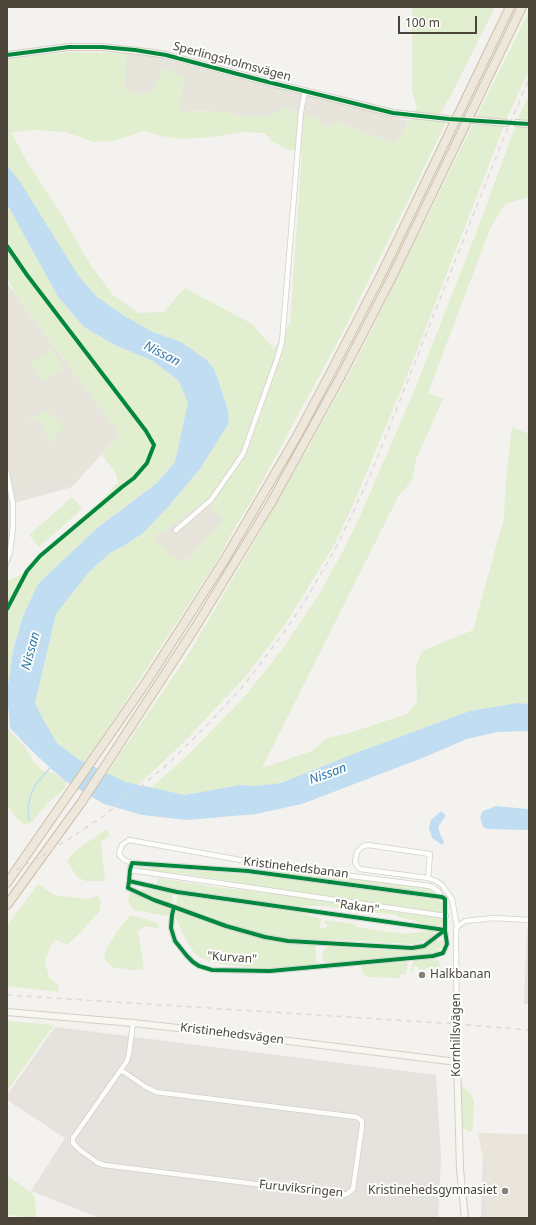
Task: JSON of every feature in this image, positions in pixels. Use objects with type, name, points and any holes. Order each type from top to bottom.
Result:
[{"type":"highway","points":[[7,883],[98,753],[189,616],[225,559],[296,436],[331,372],[380,275],[510,7]]},
{"type":"highway","points":[[7,905],[81,803],[109,760],[226,577],[306,442],[342,376],[391,279],[522,7]]},
{"type":"street","name":"Sperlingsholmsvägen","points":[[7,55],[69,48],[102,47],[135,50],[166,55],[393,113],[449,119]]},
{"type":"street","points":[[176,530],[211,500],[243,454],[282,342],[301,112],[305,91]]},
{"type":"street","points":[[473,120],[506,123]]},
{"type":"street","points":[[517,124],[529,124]]},
{"type":"street","points":[[7,472],[13,502],[13,527],[10,552],[7,560]]},
{"type":"street","points":[[129,840],[274,866],[430,886],[438,891],[445,899],[445,930],[424,946],[412,948],[288,941],[248,932],[154,900],[128,888],[132,863],[124,860],[119,853],[122,845],[129,840]]},
{"type":"street","points":[[428,878],[430,854],[368,845],[363,846],[357,852],[355,862],[360,869],[428,878],[442,885],[450,897]]},
{"type":"street","name":"Kristinehedsbanan","points":[[132,863],[248,871],[450,897]]},
{"type":"street","points":[[130,870],[446,916]]},
{"type":"street","name":"\"Rakan\"","points":[[129,881],[177,892],[445,930]]},
{"type":"street","name":"Kornhillsvägen","points":[[450,897],[453,904],[457,928],[457,1062],[460,1169],[465,1218]]},
{"type":"street","name":"\"Kurvan\"","points":[[174,907],[171,928],[175,941],[187,956],[199,966],[212,970],[270,971],[439,955],[443,953],[447,944],[445,930]]},
{"type":"street","points":[[457,928],[465,921],[494,918],[529,920]]},
{"type":"street","name":"Kristinehedsvägen","points":[[7,1012],[133,1023],[457,1062]]},
{"type":"street","name":"Furuviksringen","points":[[121,1070],[156,1092],[357,1117],[362,1121],[362,1126],[353,1189],[350,1193],[342,1195],[104,1165],[98,1163],[76,1147],[73,1143],[74,1136],[128,1058],[133,1023]]},
{"type":"shaded area","points":[[126,53],[152,56],[409,121],[396,144],[351,128],[337,121],[334,125],[328,128],[315,117],[297,114],[287,107],[271,116],[241,116],[225,112],[178,111],[153,90],[138,95],[124,89]]},
{"type":"shaded area","points":[[7,283],[120,434],[72,487],[15,503],[12,557],[7,571]]},
{"type":"shaded area","points":[[69,479],[71,485],[22,500],[21,494]]},
{"type":"shaded area","points":[[206,501],[225,520],[186,561],[172,557],[154,538]]},
{"type":"shaded area","points":[[527,929],[529,929],[529,1004],[524,1004]]},
{"type":"shaded area","points":[[55,1027],[436,1075],[441,1158],[438,1218],[100,1218],[31,1191],[65,1138],[7,1100],[7,1095]]},
{"type":"shaded area","name":"Kristinehedsgymnasiet","points":[[478,1133],[529,1134],[529,1218],[481,1218],[483,1160]]},
{"type":"shaded area","points":[[483,1160],[487,1160],[486,1218],[481,1218]]},
{"type":"green space","points":[[412,7],[495,7],[451,95],[436,121],[446,122],[398,221],[344,330],[252,500],[218,559],[86,762],[78,759],[57,743],[35,703],[56,614],[89,572],[110,553],[143,533],[168,507],[200,469],[229,423],[228,411],[214,369],[207,360],[181,342],[153,332],[123,315],[97,297],[78,275],[21,183],[7,165],[7,59],[69,52],[126,53],[124,88],[138,95],[153,90],[164,67],[185,78],[179,111],[225,112],[241,116],[271,116],[287,107],[297,114],[315,117],[328,128],[334,125],[337,121],[351,128],[396,144],[417,108],[412,91]],"holes":[[[33,130],[66,132],[93,142],[114,141],[144,131],[161,136],[183,139],[213,137],[241,132],[264,133],[272,141],[289,150],[302,151],[290,323],[274,349],[252,324],[185,288],[164,312],[139,313],[113,295],[90,264],[63,217],[26,160],[11,132]],[[206,501],[224,520],[186,561],[172,557],[154,538]]]},
{"type":"green space","points":[[529,11],[529,70],[507,118],[407,376],[352,507],[333,547],[286,623],[246,676],[180,746],[138,785],[126,782],[107,773],[190,652],[351,371]]},
{"type":"green space","points":[[529,95],[529,197],[505,204],[490,229],[428,393],[443,399],[416,459],[412,481],[399,495],[262,768],[312,751],[327,738],[346,734],[407,714],[417,701],[416,666],[422,651],[473,630],[504,518],[506,478],[512,427],[529,434],[529,704],[517,703],[470,711],[361,751],[281,783],[255,786],[240,785],[185,795],[151,788],[190,753],[245,696],[281,651],[318,596],[344,549],[360,516],[414,391],[475,236],[520,114]]},
{"type":"green space","points":[[7,204],[58,297],[84,327],[115,345],[153,361],[179,381],[189,403],[175,462],[157,483],[97,528],[38,584],[23,616],[13,651],[7,692],[7,581],[22,574],[39,554],[106,496],[118,482],[116,473],[102,455],[120,434],[15,293],[7,276]]},
{"type":"green space","points":[[52,349],[64,368],[43,381],[31,363]]},
{"type":"green space","points":[[49,409],[50,414],[64,427],[49,444],[41,419],[24,424]]},
{"type":"green space","points":[[72,497],[82,509],[39,547],[29,535]]},
{"type":"green space","points":[[7,728],[25,747],[33,761],[43,771],[54,773],[67,783],[64,789],[47,804],[31,823],[24,824],[14,816],[7,804]]},
{"type":"green space","points":[[106,829],[110,835],[101,842],[105,881],[86,881],[77,877],[67,861],[74,852]]},
{"type":"green space","points":[[268,867],[426,888],[431,889],[435,893],[268,872]]},
{"type":"green space","points":[[136,868],[273,876],[435,897],[442,903],[443,912],[441,913],[260,888],[235,882],[178,873],[139,870]]},
{"type":"green space","points":[[159,878],[440,918],[443,921],[439,926],[431,926],[398,917],[396,915],[323,906],[294,906],[160,887],[157,884]]},
{"type":"green space","points":[[38,884],[55,895],[86,899],[97,896],[101,901],[100,911],[67,945],[56,940],[51,945],[45,961],[49,977],[58,985],[59,992],[7,986],[7,926]]},
{"type":"green space","points":[[142,889],[171,892],[173,896],[172,903],[141,892]]},
{"type":"green space","points":[[132,892],[171,908],[170,914],[167,916],[134,910],[128,900],[130,893]]},
{"type":"green space","points":[[180,894],[294,911],[321,919],[320,928],[327,927],[327,924],[324,923],[325,920],[354,924],[356,927],[404,934],[431,931],[434,932],[434,934],[428,939],[415,944],[341,940],[300,940],[283,938],[257,933],[226,924],[178,906],[176,905],[177,898]]},
{"type":"green space","points":[[176,911],[258,938],[315,945],[317,964],[280,968],[278,966],[275,968],[261,968],[210,962],[198,956],[189,946],[175,917]]},
{"type":"green space","points":[[130,915],[158,923],[159,929],[144,926],[138,931],[144,969],[129,970],[112,967],[104,959],[106,950],[116,933]]},
{"type":"green space","points":[[437,940],[443,941],[442,946],[438,952],[433,954],[331,964],[324,961],[322,956],[324,950],[329,946],[406,951],[424,947]]},
{"type":"green space","points":[[435,959],[440,963],[439,971],[434,971],[434,968],[426,968],[426,970],[418,969],[419,966],[414,966],[413,973],[411,973],[413,961]]},
{"type":"green space","points":[[405,961],[408,963],[406,974],[400,974],[400,978],[369,977],[365,975],[361,967],[363,965]]},
{"type":"green space","points":[[7,1021],[54,1025],[7,1091]]},
{"type":"green space","points":[[461,1085],[471,1094],[474,1101],[473,1128],[472,1131],[469,1132],[461,1127]]},
{"type":"green space","points":[[7,1175],[34,1195],[37,1218],[7,1215]]},
{"type":"water","name":"Nissan","points":[[7,165],[21,183],[78,275],[97,297],[123,315],[153,332],[181,342],[207,360],[214,369],[228,411],[229,423],[200,469],[168,507],[143,533],[110,553],[89,572],[56,614],[35,703],[57,743],[78,759],[126,782],[185,795],[240,785],[255,786],[281,783],[361,751],[470,711],[517,703],[529,704],[529,731],[497,732],[467,739],[425,757],[302,804],[256,814],[187,820],[142,815],[104,804],[65,781],[34,753],[10,728],[7,692],[13,651],[23,616],[38,584],[97,528],[157,483],[175,462],[188,403],[179,381],[153,361],[115,345],[84,327],[58,297],[7,204]]},
{"type":"water","points":[[496,806],[528,809],[529,828],[527,830],[488,829],[483,827],[480,817],[483,811]]},
{"type":"water","points":[[441,811],[445,815],[438,827],[444,842],[442,845],[432,838],[429,828],[431,820]]},
{"type":"waterway","points":[[29,820],[28,808],[30,797],[36,784],[50,768]]},
{"type":"railway","points":[[7,875],[47,853],[101,818],[168,764],[245,684],[287,628],[305,601],[338,544],[370,476],[506,132],[529,79]]},
{"type":"railway","points":[[7,995],[529,1030]]},
{"type":"cycle path","points":[[7,55],[69,47],[102,47],[135,50],[166,55],[393,113],[449,119],[529,124]]},
{"type":"cycle path","points":[[7,246],[27,275],[146,431],[154,445],[147,463],[134,478],[40,556],[27,571],[7,609]]},
{"type":"cycle path","points":[[129,881],[177,892],[445,930],[445,899],[442,897],[248,871],[132,863],[130,870],[128,888],[154,900],[174,907],[226,926],[265,937],[288,941],[412,948],[424,946],[445,930],[447,944],[443,953],[433,956],[270,971],[212,970],[199,966],[193,962],[175,941],[171,928],[174,907]]},
{"type":"place","name":"Halkbanan","points":[[422,975]]},
{"type":"place","name":"Kristinehedsgymnasiet","points":[[505,1191]]}]
